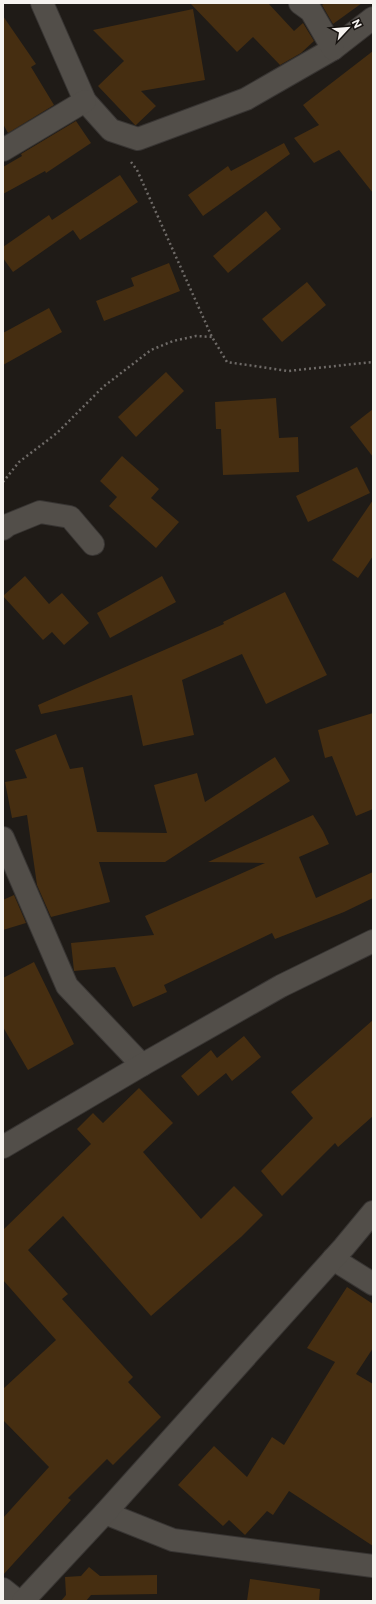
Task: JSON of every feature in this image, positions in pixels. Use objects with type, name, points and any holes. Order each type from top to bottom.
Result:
[{"type":"street","points":[[42,3],[85,101],[111,130],[138,139],[246,99],[333,49],[373,18]]},
{"type":"street","points":[[300,3],[311,11],[333,49]]},
{"type":"street","points":[[3,150],[85,101]]},
{"type":"street","points":[[3,529],[8,525],[40,512],[70,517],[93,544]]},
{"type":"street","points":[[3,838],[67,986],[142,1065]]},
{"type":"street","points":[[3,1147],[142,1065],[281,986],[373,941]]},
{"type":"street","points":[[23,1601],[333,1259],[373,1212]]},
{"type":"street","points":[[333,1259],[373,1284]]},
{"type":"street","points":[[105,1512],[173,1540],[373,1566]]},
{"type":"street","points":[[3,1589],[18,1601]]},
{"type":"path","points":[[111,130],[137,170],[212,337],[227,362],[288,371],[373,362]]},
{"type":"path","points":[[3,482],[19,462],[57,433],[103,387],[151,350],[173,341],[196,336],[212,337]]},
{"type":"building","points":[[190,3],[268,3],[294,31],[303,23],[314,41],[301,53],[280,65],[253,37],[237,52]]},
{"type":"building","points":[[325,3],[362,3],[333,24],[322,5]]},
{"type":"building","points":[[193,9],[205,80],[141,91],[156,106],[135,125],[98,86],[124,61],[93,30]]},
{"type":"building","points":[[3,16],[36,64],[31,67],[54,105],[8,133],[3,124]]},
{"type":"building","points":[[373,51],[373,193],[339,150],[314,163],[294,138],[319,125],[303,105]]},
{"type":"building","points":[[76,121],[91,143],[46,173],[45,171],[3,194],[3,167],[22,156],[21,154]]},
{"type":"building","points":[[284,143],[290,154],[203,216],[188,195],[228,166],[231,171]]},
{"type":"building","points":[[120,175],[138,202],[80,240],[73,230],[13,272],[3,258],[3,247],[49,215],[52,220]]},
{"type":"building","points":[[266,211],[281,229],[228,273],[213,256]]},
{"type":"building","points":[[169,263],[180,291],[104,321],[96,301],[134,286],[131,278]]},
{"type":"building","points":[[307,282],[326,305],[282,342],[262,319]]},
{"type":"building","points":[[49,308],[62,332],[3,365],[3,333]]},
{"type":"building","points":[[166,372],[184,391],[136,437],[118,417]]},
{"type":"building","points":[[276,398],[279,438],[298,437],[299,472],[223,475],[221,429],[216,429],[215,402]]},
{"type":"building","points":[[373,409],[373,457],[350,427]]},
{"type":"building","points":[[122,456],[159,489],[151,498],[179,522],[156,548],[109,506],[117,497],[100,481]]},
{"type":"building","points":[[357,467],[370,493],[308,522],[296,496]]},
{"type":"building","points":[[373,500],[373,556],[358,578],[332,560]]},
{"type":"building","points":[[25,576],[49,604],[62,593],[89,623],[64,645],[52,632],[43,640],[3,596]]},
{"type":"building","points":[[162,576],[176,602],[110,638],[97,613]]},
{"type":"building","points":[[285,592],[327,675],[266,704],[242,654],[182,680],[194,735],[143,746],[132,695],[41,714],[38,705],[224,624],[223,622]]},
{"type":"building","points":[[373,713],[373,809],[356,816],[332,756],[325,758],[318,730]]},
{"type":"building","points":[[56,734],[70,769],[83,767],[97,832],[167,833],[154,785],[197,773],[205,802],[275,757],[290,781],[165,862],[99,862],[110,902],[51,917],[37,885],[27,815],[12,818],[5,782],[27,778],[15,750]]},
{"type":"building","points":[[313,815],[329,844],[299,857],[316,898],[373,872],[373,898],[344,912],[275,939],[272,933],[164,985],[167,992],[133,1007],[115,967],[74,971],[71,943],[154,935],[145,916],[265,863],[208,862]]},
{"type":"building","points":[[14,895],[26,923],[3,930],[3,900]]},
{"type":"building","points":[[34,962],[74,1044],[28,1070],[3,1027],[3,978]]},
{"type":"building","points":[[373,1020],[373,1116],[338,1147],[335,1143],[282,1196],[261,1171],[313,1118],[291,1092]]},
{"type":"building","points":[[244,1036],[261,1057],[232,1081],[226,1073],[198,1096],[181,1076],[211,1050],[217,1058]]},
{"type":"building","points":[[139,1088],[173,1123],[143,1152],[201,1219],[234,1186],[263,1215],[241,1237],[151,1316],[63,1216],[28,1250],[68,1294],[62,1299],[133,1377],[128,1382],[161,1417],[113,1465],[107,1459],[68,1498],[71,1500],[3,1575],[3,1518],[49,1467],[3,1420],[3,1389],[56,1340],[3,1280],[3,1230],[91,1144],[77,1129],[93,1113],[103,1123]]},
{"type":"building","points":[[347,1287],[373,1304],[373,1348],[356,1374],[373,1384],[373,1546],[289,1491],[273,1515],[267,1511],[245,1535],[229,1520],[223,1526],[178,1485],[214,1446],[247,1477],[272,1437],[284,1445],[335,1362],[307,1348]]},
{"type":"building","points":[[89,1567],[100,1576],[157,1575],[157,1594],[91,1595],[86,1601],[61,1601],[66,1595],[65,1577],[81,1576]]},
{"type":"building","points":[[250,1579],[320,1589],[319,1601],[247,1601]]}]
